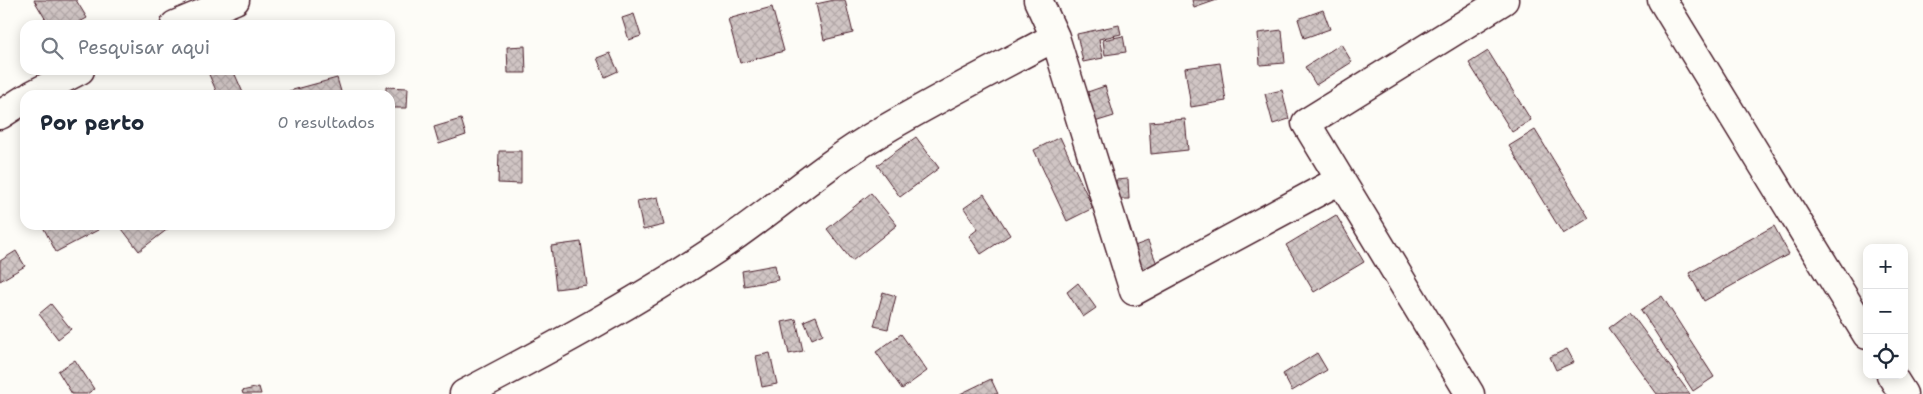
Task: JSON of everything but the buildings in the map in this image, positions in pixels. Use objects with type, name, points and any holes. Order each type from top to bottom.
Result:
[{"type":"street","points":[[1038,0],[1055,37],[1134,291],[1340,180]]},
{"type":"street","points":[[1470,394],[1306,123],[1504,0]]},
{"type":"street","points":[[1662,0],[1866,334]]},
{"type":"street","points":[[186,20],[229,1]]},
{"type":"street","points":[[464,394],[548,349],[656,287],[717,248],[881,132],[1055,37]]},
{"type":"street","points":[[42,90],[70,75]]},
{"type":"street","points":[[0,115],[20,102]]},
{"type":"street","points":[[1894,379],[1903,394]]}]
